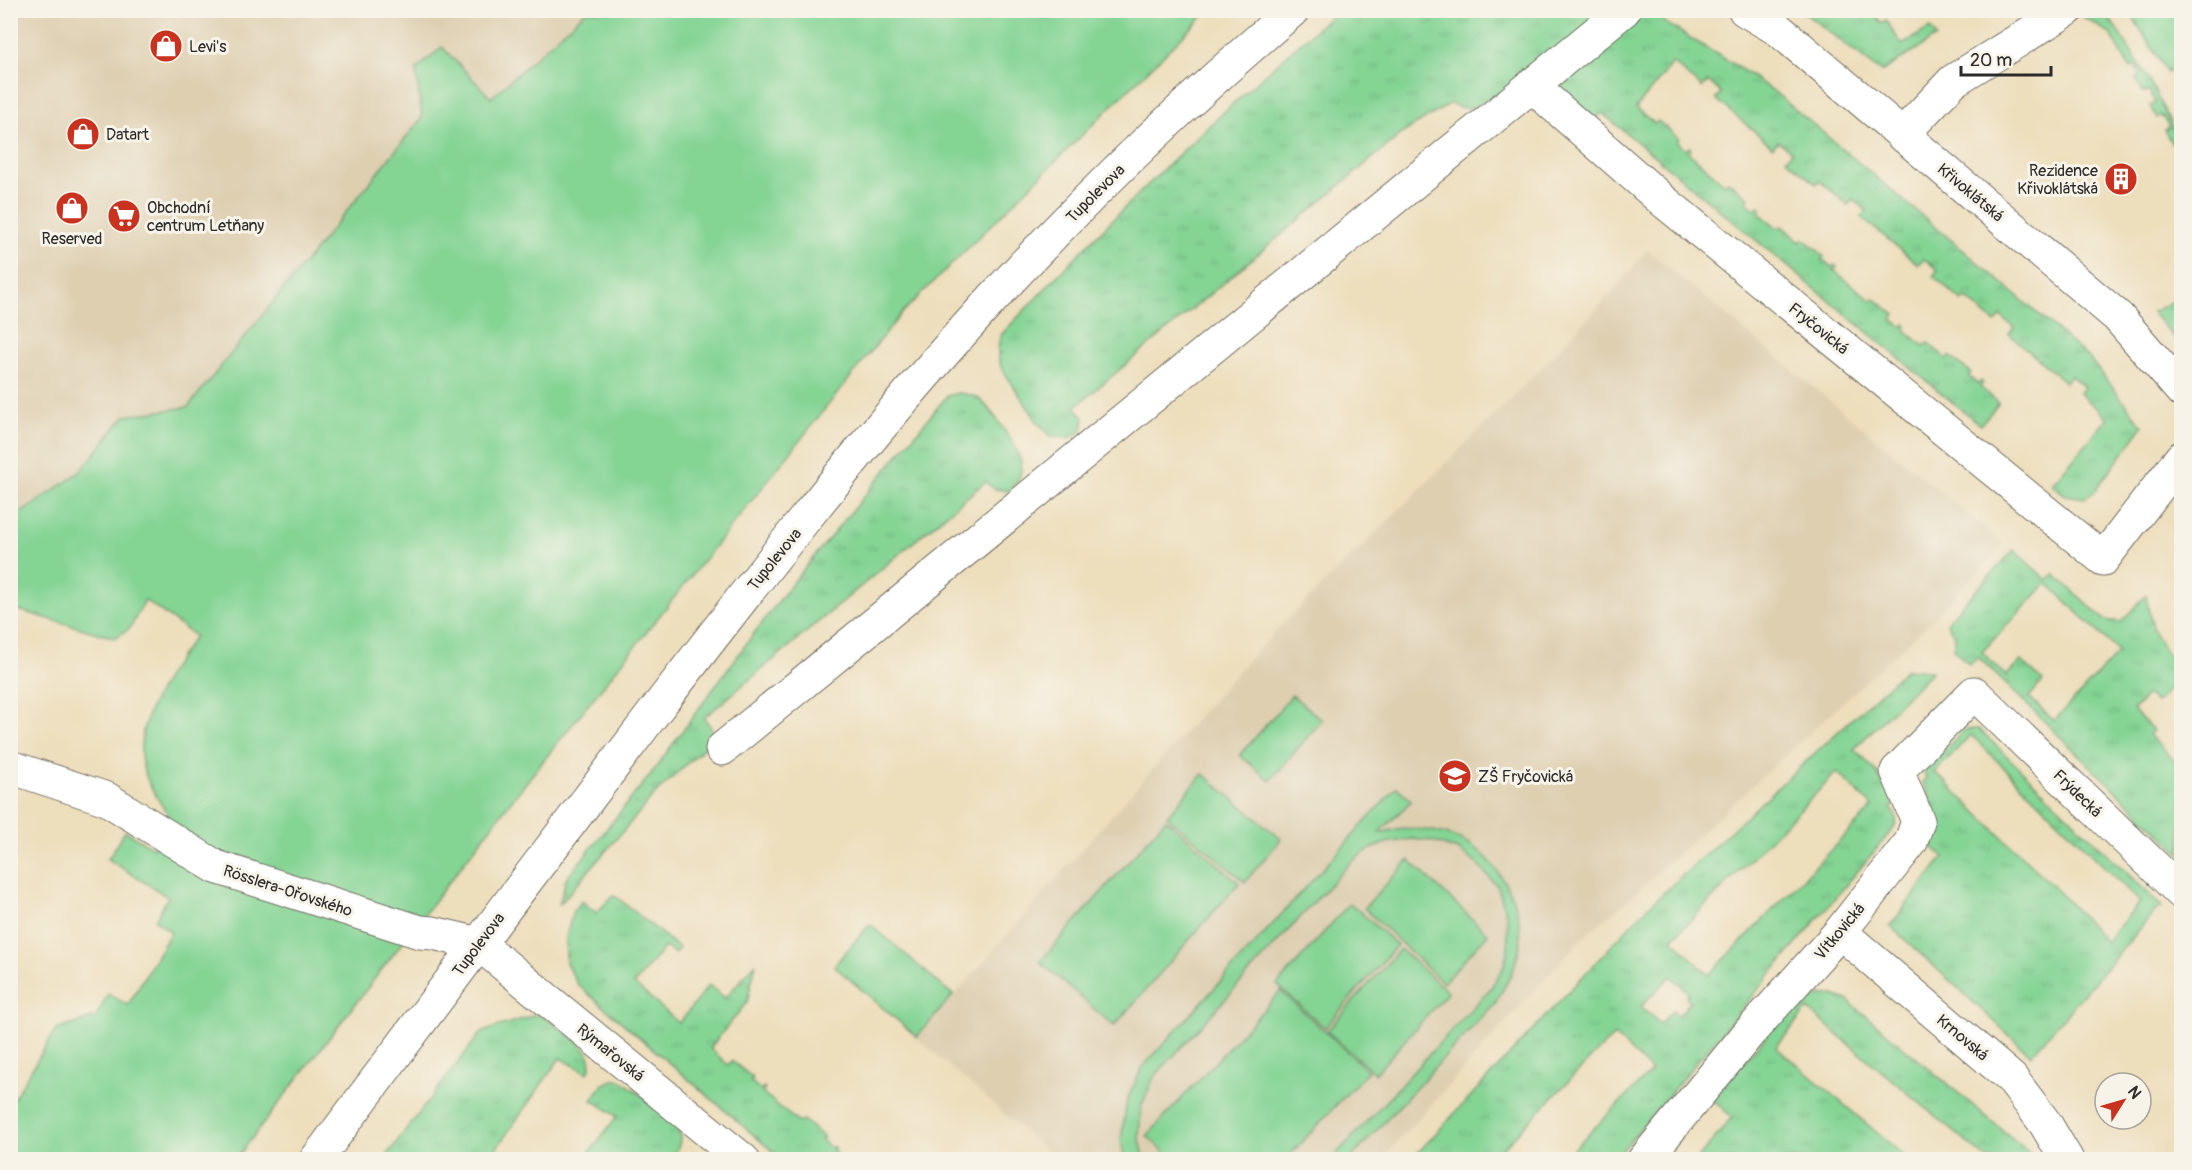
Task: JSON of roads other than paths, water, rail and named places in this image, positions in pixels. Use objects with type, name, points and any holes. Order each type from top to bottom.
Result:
[{"type":"street","name":"Tupolevova","points":[[316,1160],[540,861],[761,574],[956,339],[1085,202],[1157,131],[1293,10]]},
{"type":"street","points":[[722,749],[1624,10]]},
{"type":"street","name":"Křivoklátská","points":[[1745,10],[1779,30],[2118,317],[2181,391]]},
{"type":"street","points":[[1902,135],[1953,81],[2067,10]]},
{"type":"street","name":"Fryčovická","points":[[1532,86],[1661,199],[2103,559],[2181,458]]},
{"type":"street","name":"Frýdecká","points":[[1974,693],[2181,893]]},
{"type":"street","name":"Vítkovická","points":[[1644,1160],[1749,1034],[1840,932],[1911,842],[1918,821],[1897,771],[1974,693]]},
{"type":"street","name":"Rösslera-Ořovského","points":[[10,767],[107,800],[216,867],[420,932],[479,944]]},
{"type":"street","name":"Krnovská","points":[[1840,932],[2011,1078],[2045,1123],[2067,1160]]},
{"type":"street","name":"Rýmařovská","points":[[479,944],[743,1160]]},
{"type":"place","name":"Levi's","points":[[166,46]]},
{"type":"place","name":"Datart","points":[[83,134]]},
{"type":"place","name":"Rezidence Křivoklátská","points":[[2121,179]]},
{"type":"place","name":"Reserved","points":[[72,208]]},
{"type":"place","name":"Obchodní centrum Letňany","points":[[124,216]]},
{"type":"place","name":"ZŠ Fryčovická","points":[[1455,776]]}]
